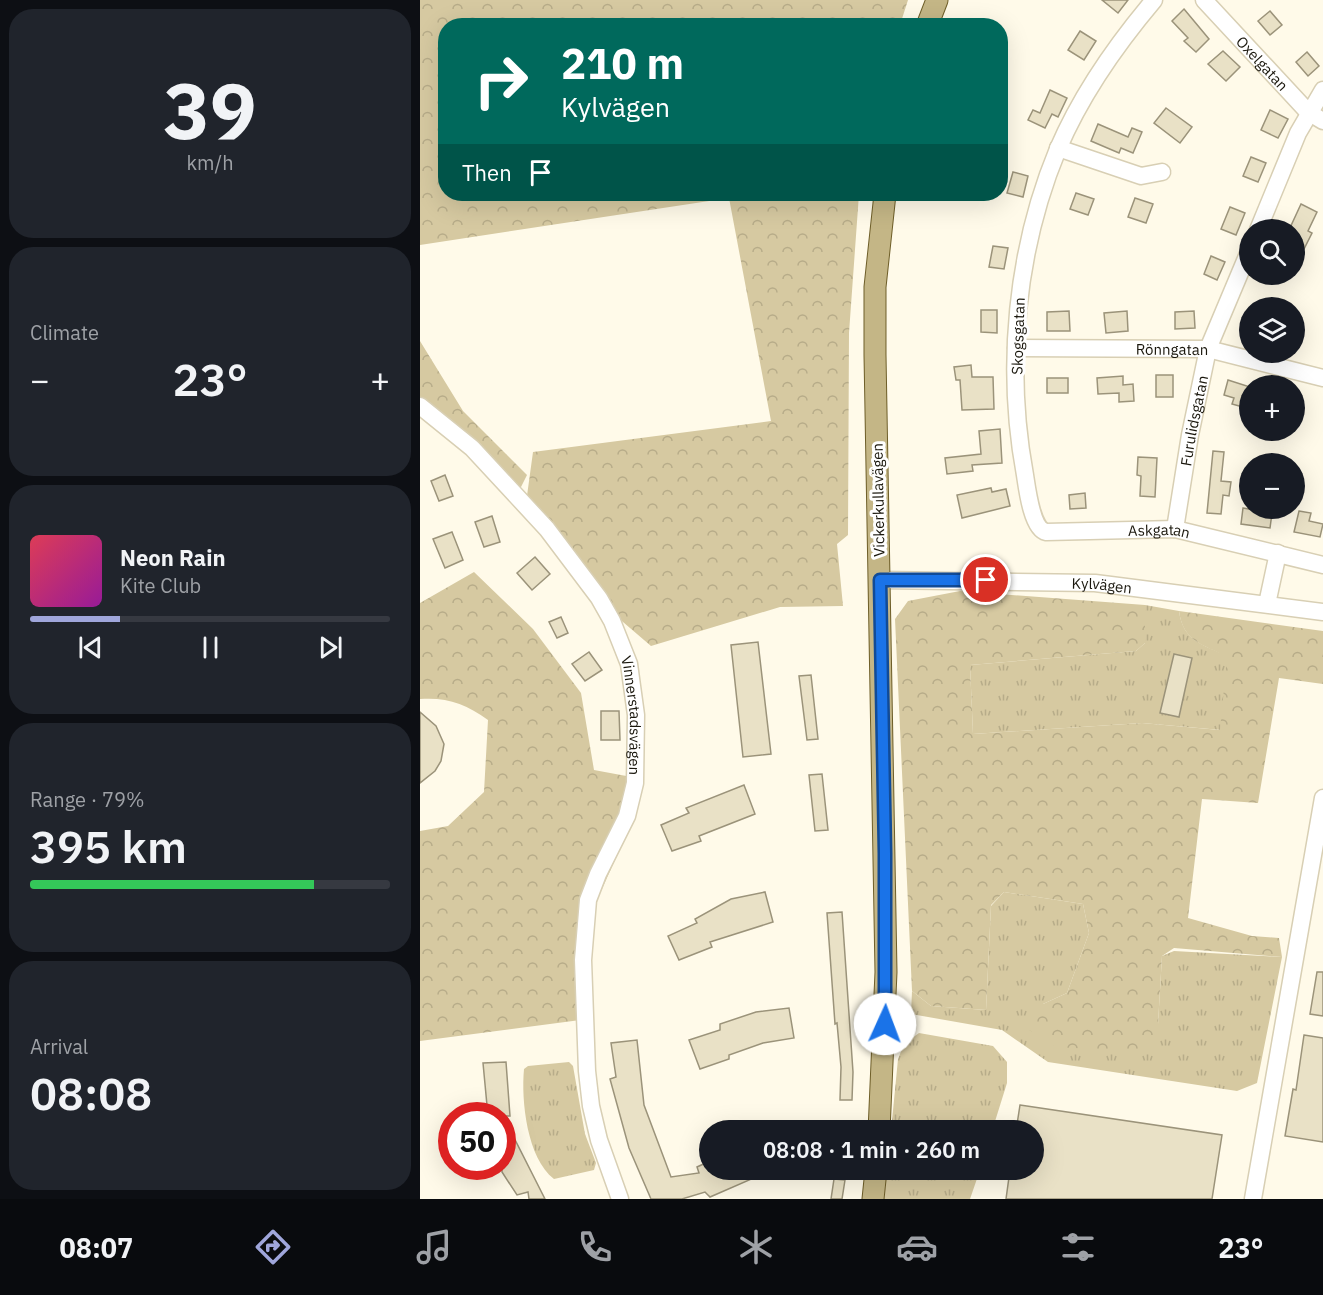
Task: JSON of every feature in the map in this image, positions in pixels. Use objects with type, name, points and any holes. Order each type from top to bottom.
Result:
[{"type":"main road","points":[[930,18],[937,0]]},
{"type":"main road","name":"Vickerkullavägen","points":[[879,1120],[886,972],[875,298],[884,201]]},
{"type":"main road","points":[[873,1199],[875,1180]]},
{"type":"street","name":"Skogsgatan","points":[[1039,528],[1029,493],[1020,437],[1016,348],[1020,292],[1028,248],[1058,148],[1109,58],[1154,0]]},
{"type":"street","name":"Oxelgatan","points":[[1204,0],[1308,112],[1323,121]]},
{"type":"street","points":[[1263,219],[1308,112],[1323,90]]},
{"type":"street","points":[[1058,148],[1142,176],[1162,172]]},
{"type":"street","name":"Furulidsgatan","points":[[1175,529],[1190,435],[1208,349],[1239,275]]},
{"type":"street","name":"Rönngatan","points":[[1016,348],[1208,349],[1323,378]]},
{"type":"street","name":"Vinnerstadsvägen","points":[[420,406],[472,448],[548,529],[599,598],[612,621],[629,664],[636,715],[635,783],[627,816],[597,874],[588,900],[583,960],[586,1071],[591,1106],[599,1140],[620,1199]]},
{"type":"street","name":"Askgatan","points":[[1039,528],[1046,532],[1175,529],[1323,565]]},
{"type":"street","points":[[1267,604],[1278,553]]},
{"type":"street","name":"Kylvägen","points":[[880,580],[1095,583],[1323,612]]},
{"type":"street","points":[[1253,1199],[1323,798]]},
{"type":"green space","points":[[420,0],[908,0],[902,18],[438,18],[438,201],[709,201],[420,245]]},
{"type":"green space","points":[[730,201],[858,201],[849,333],[848,535],[837,544],[843,606],[780,607],[651,646],[602,604],[526,503],[533,452],[771,421]]},
{"type":"green space","points":[[420,341],[463,411],[527,475],[517,495],[420,405]]},
{"type":"green space","points":[[474,572],[533,629],[581,693],[594,770],[637,778],[629,829],[597,900],[587,966],[588,1019],[420,1041],[420,831],[448,826],[484,792],[488,720],[456,703],[439,699],[420,699],[420,603]]},
{"type":"green space","points":[[960,591],[1145,605],[1145,643],[1136,651],[970,665],[973,734],[1142,723],[1220,730],[1227,657],[1202,645],[1190,636],[1181,621],[1179,611],[1323,631],[1323,684],[1279,678],[1258,803],[1202,799],[1188,918],[1252,936],[1279,938],[1282,957],[1174,948],[1162,956],[1158,1024],[1146,1052],[1055,1047],[1028,1029],[1043,1004],[1067,993],[1089,933],[1083,904],[1004,892],[991,905],[986,1010],[931,1006],[912,991],[895,619],[908,601]]},
{"type":"green space","points":[[1145,605],[1179,611],[1181,621],[1190,636],[1203,645],[1228,656],[1221,730],[1142,723],[973,734],[970,665],[1136,651],[1145,643]]},
{"type":"green space","points":[[1004,892],[1083,904],[1089,933],[1067,993],[1043,1004],[1158,1024],[1162,956],[1174,951],[1282,957],[1257,1083],[1237,1091],[1048,1062],[1002,1030],[911,1014],[912,991],[931,1006],[986,1010],[991,906]]},
{"type":"green space","points":[[919,1033],[993,1046],[1007,1062],[1007,1083],[995,1120],[892,1120],[898,1059],[904,1044]]},
{"type":"green space","points":[[569,1062],[573,1066],[585,1134],[596,1163],[594,1170],[554,1179],[545,1170],[532,1143],[525,1112],[524,1069],[528,1066]]},
{"type":"green space","points":[[886,1180],[977,1180],[970,1199],[884,1199]]},
{"type":"building","points":[[1102,0],[1128,0],[1118,13]]},
{"type":"building","points":[[1184,9],[1209,39],[1196,52],[1184,41],[1188,38],[1172,21]]},
{"type":"building","points":[[1270,11],[1282,25],[1270,35],[1258,21]]},
{"type":"building","points":[[1080,31],[1096,41],[1084,60],[1068,50]]},
{"type":"building","points":[[1223,51],[1240,67],[1226,81],[1208,64]]},
{"type":"building","points":[[1307,52],[1319,66],[1308,76],[1296,62]]},
{"type":"building","points":[[1050,90],[1067,98],[1058,117],[1052,114],[1045,128],[1028,120],[1033,110],[1040,113]]},
{"type":"building","points":[[1166,108],[1192,127],[1180,143],[1154,123]]},
{"type":"building","points":[[1270,110],[1288,119],[1278,138],[1261,130]]},
{"type":"building","points":[[1098,124],[1128,137],[1132,128],[1142,132],[1133,153],[1121,148],[1119,153],[1091,141]]},
{"type":"building","points":[[1251,157],[1266,163],[1258,182],[1243,176]]},
{"type":"building","points":[[1013,172],[1028,176],[1023,197],[1008,193]]},
{"type":"building","points":[[1076,193],[1094,199],[1088,215],[1070,209]]},
{"type":"building","points":[[1135,198],[1153,204],[1146,223],[1128,217]]},
{"type":"building","points":[[1301,204],[1317,212],[1308,231],[1312,233],[1305,247],[1305,219],[1294,219]]},
{"type":"building","points":[[1230,207],[1245,213],[1243,219],[1239,219],[1236,235],[1221,229]]},
{"type":"building","points":[[993,246],[1008,248],[1004,269],[989,267]]},
{"type":"building","points":[[1211,256],[1225,262],[1217,280],[1204,274]]},
{"type":"building","points":[[981,310],[997,310],[997,333],[981,332]]},
{"type":"building","points":[[1069,311],[1070,331],[1047,331],[1047,312]]},
{"type":"building","points":[[1127,311],[1128,331],[1106,333],[1104,313]]},
{"type":"building","points":[[1194,311],[1195,328],[1175,329],[1175,312]]},
{"type":"building","points":[[971,365],[972,377],[993,377],[994,409],[962,410],[960,380],[956,380],[954,367]]},
{"type":"building","points":[[1156,375],[1173,375],[1173,397],[1156,397]]},
{"type":"building","points":[[1123,376],[1123,385],[1133,384],[1134,401],[1119,402],[1119,393],[1098,394],[1097,378]]},
{"type":"building","points":[[1047,378],[1068,378],[1068,393],[1047,393]]},
{"type":"building","points":[[1228,380],[1239,384],[1239,406],[1232,404],[1234,398],[1224,395]]},
{"type":"building","points":[[1000,429],[1002,463],[972,465],[973,471],[947,474],[945,458],[981,454],[979,431]]},
{"type":"building","points":[[1213,451],[1224,452],[1221,481],[1231,482],[1229,496],[1223,495],[1221,514],[1207,513]]},
{"type":"building","points":[[1138,457],[1157,458],[1155,497],[1140,496],[1141,476],[1137,475]]},
{"type":"building","points":[[445,475],[453,496],[439,501],[431,481]]},
{"type":"building","points":[[991,488],[992,492],[1006,489],[1010,506],[962,518],[957,495]]},
{"type":"building","points":[[1085,493],[1086,508],[1070,509],[1069,495]]},
{"type":"building","points":[[1305,512],[1311,513],[1309,521],[1323,524],[1320,537],[1294,532],[1297,519],[1305,519]]},
{"type":"building","points":[[492,516],[500,542],[484,547],[475,522]]},
{"type":"building","points":[[1242,519],[1271,519],[1270,528],[1241,524]]},
{"type":"building","points":[[452,532],[463,560],[445,568],[433,539]]},
{"type":"building","points":[[535,557],[550,574],[532,590],[517,573]]},
{"type":"building","points":[[561,617],[568,633],[557,638],[549,622]]},
{"type":"building","points":[[758,642],[771,754],[743,757],[731,645]]},
{"type":"building","points":[[589,652],[602,670],[585,681],[572,664]]},
{"type":"building","points":[[1174,654],[1192,658],[1179,717],[1160,713]]},
{"type":"building","points":[[811,675],[818,739],[807,740],[799,676]]},
{"type":"building","points":[[601,711],[619,711],[620,740],[601,740]]},
{"type":"building","points":[[420,712],[436,726],[444,744],[441,761],[435,771],[420,783]]},
{"type":"building","points":[[822,774],[828,830],[815,831],[809,775]]},
{"type":"building","points":[[744,785],[755,814],[699,836],[701,841],[672,851],[661,825],[689,813],[686,808]]},
{"type":"building","points":[[765,892],[773,922],[710,942],[712,947],[679,960],[668,936],[697,923],[695,919],[731,899]]},
{"type":"building","points":[[842,912],[853,1072],[852,1100],[840,1100],[841,1067],[837,1023],[835,1024],[827,913]]},
{"type":"building","points":[[1317,972],[1323,972],[1323,1016],[1310,1014]]},
{"type":"building","points":[[789,1008],[794,1038],[763,1043],[729,1055],[729,1059],[700,1069],[689,1040],[720,1030],[720,1024],[756,1012]]},
{"type":"building","points":[[1304,1035],[1323,1038],[1323,1142],[1285,1136],[1293,1089],[1296,1090]]},
{"type":"building","points":[[637,1040],[644,1105],[671,1177],[699,1173],[699,1180],[749,1180],[710,1197],[705,1192],[682,1199],[651,1199],[629,1148],[610,1079],[616,1077],[611,1043]]},
{"type":"building","points":[[506,1062],[509,1102],[487,1102],[483,1063]]},
{"type":"building","points":[[1020,1105],[1222,1135],[1212,1199],[1006,1199],[1009,1180],[1044,1180],[1044,1120],[1018,1120]]},
{"type":"building","points":[[516,1142],[545,1199],[529,1199],[528,1192],[517,1195],[507,1180],[516,1180]]},
{"type":"building","points":[[834,1180],[845,1180],[842,1199],[831,1199]]},
{"type":"route","points":[[885,1024],[885,853],[880,580],[986,580]]}]
